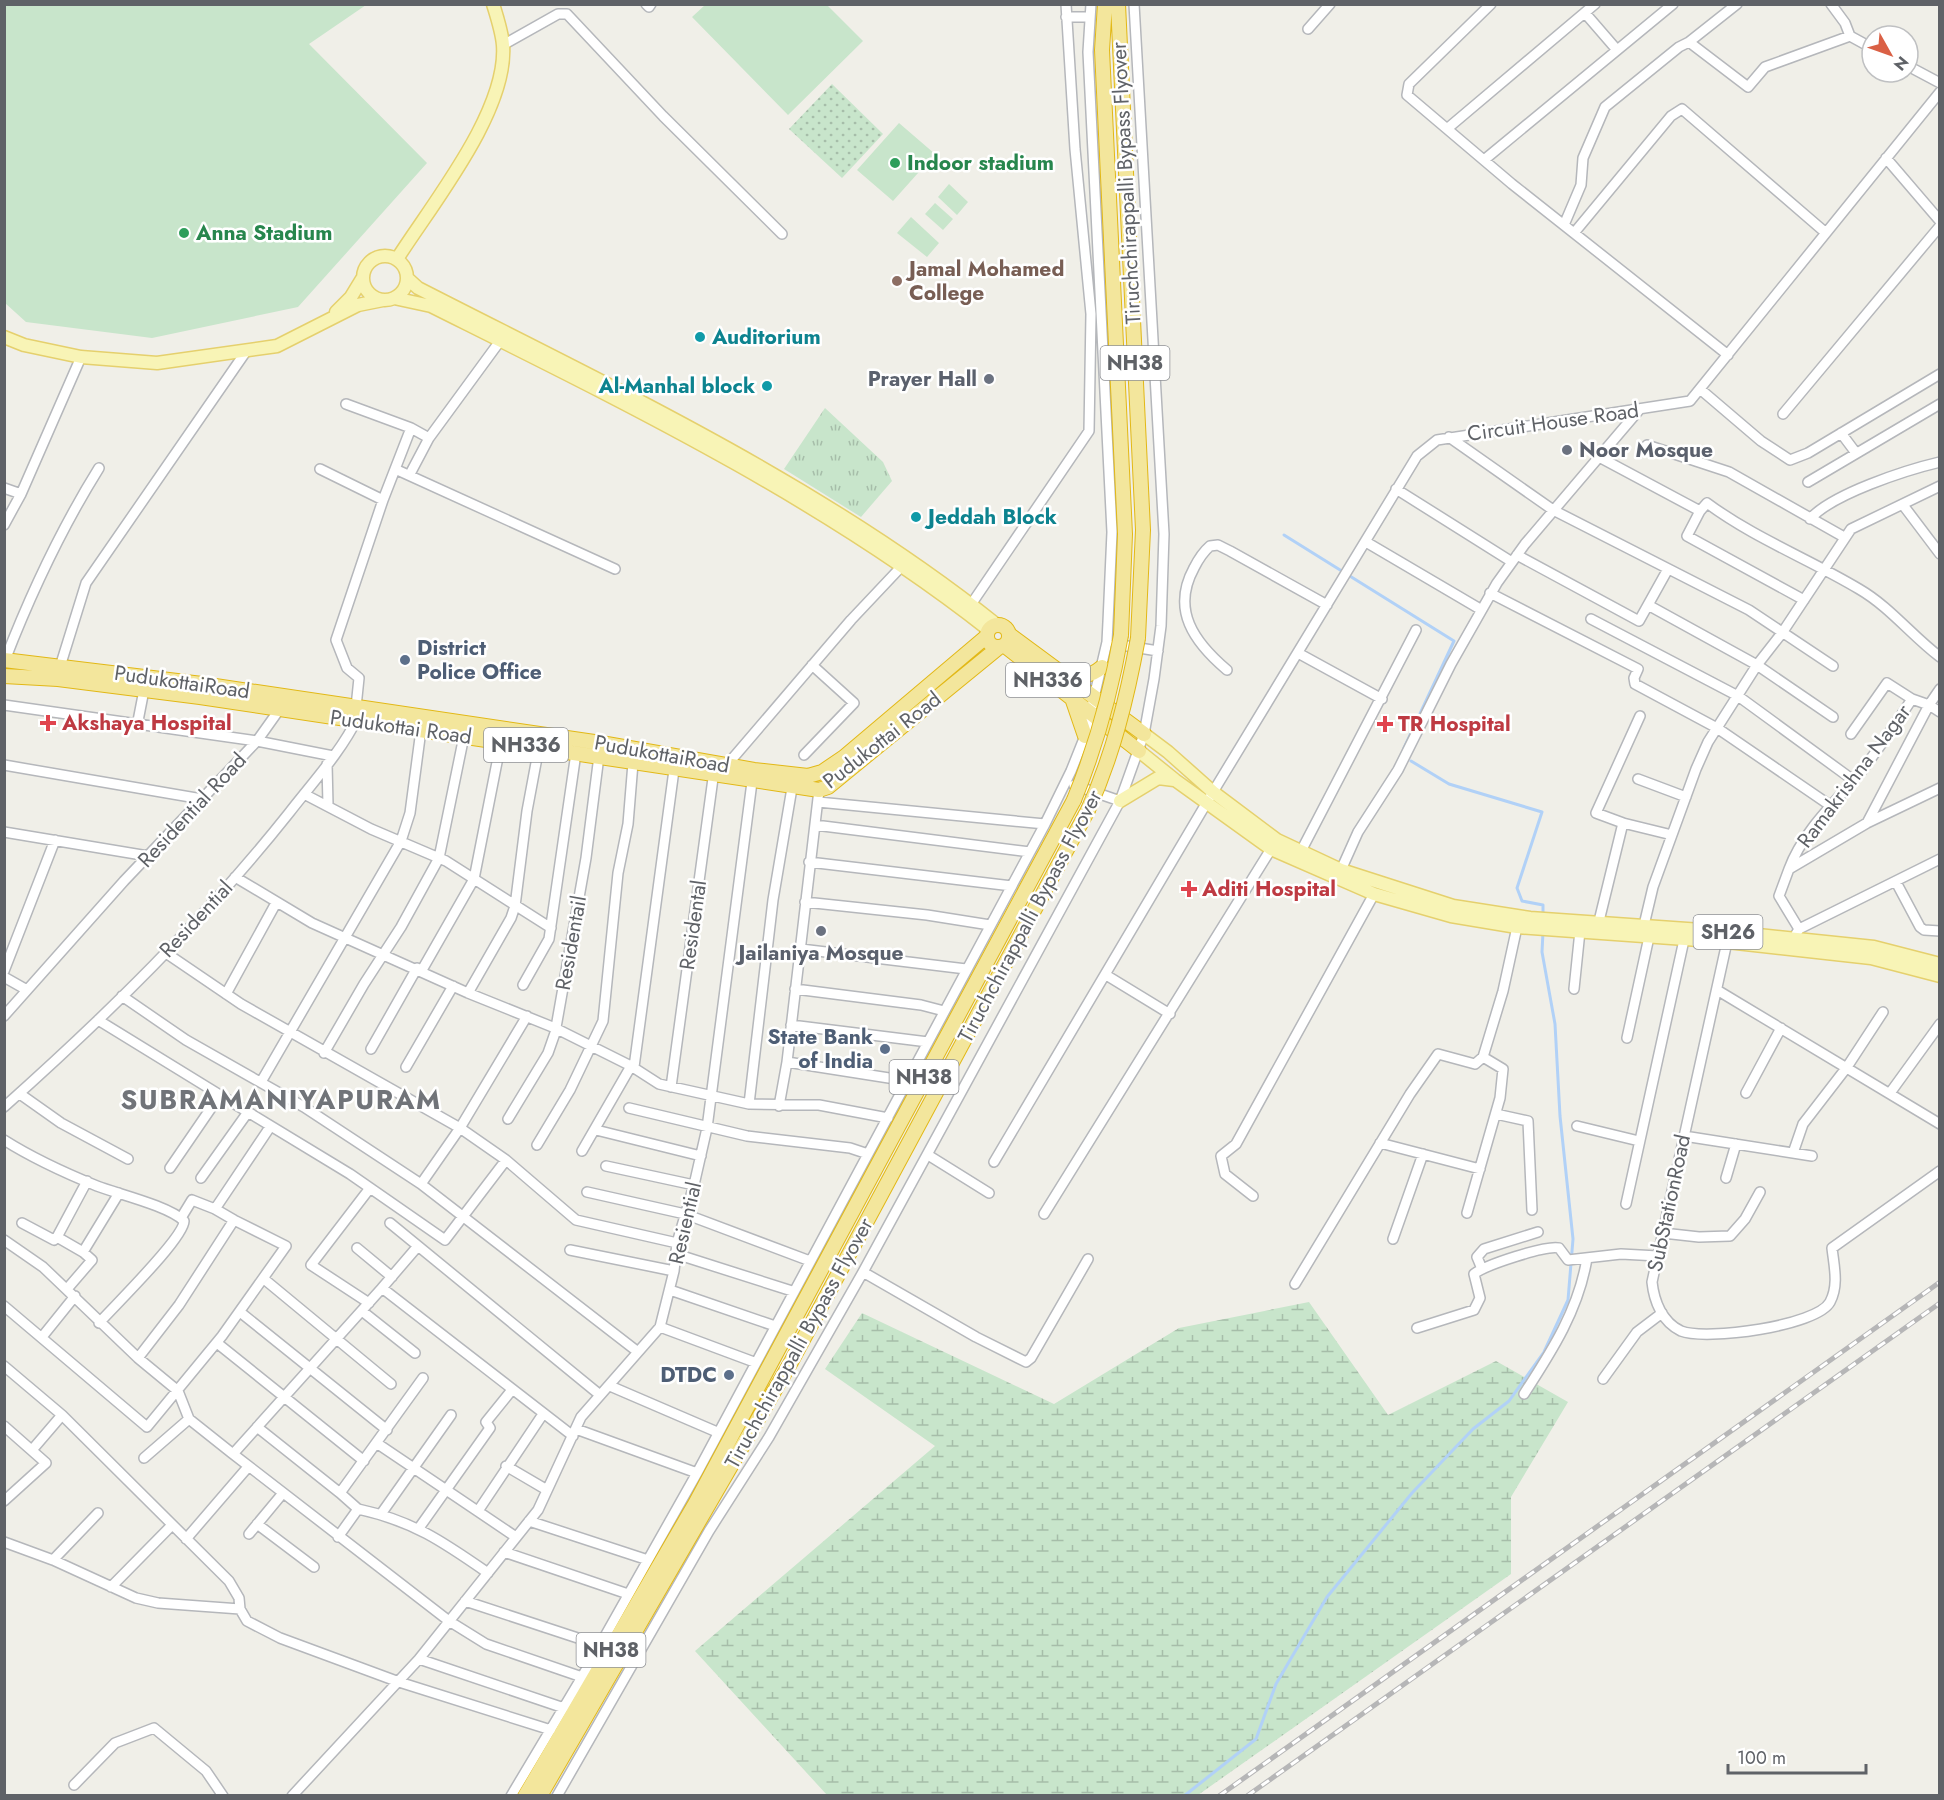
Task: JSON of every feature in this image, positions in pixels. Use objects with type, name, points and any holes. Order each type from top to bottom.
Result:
[{"type":"highway","name":"Tiruchchirappalli Bypass Flyover","points":[[525,1796],[695,1504],[1074,800],[1094,750],[1112,686],[1121,635],[1125,534],[1102,50],[1105,4]]},
{"type":"highway","name":"Tiruchchirappalli Bypass Flyover","points":[[540,1796],[791,1362],[1088,810],[1110,756],[1128,692],[1138,638],[1143,530],[1118,4]]},
{"type":"highway","name":"NH336","points":[[1004,643],[1004,626],[991,630],[989,643],[1004,643],[1056,671],[1144,734]]},
{"type":"highway","name":"PudukottaiRoad","points":[[4,660],[59,672],[601,743],[719,768],[808,776],[822,772],[899,712],[991,630]]},
{"type":"highway","name":"Pudukottai Road","points":[[4,676],[59,672],[144,690],[279,710],[358,712],[421,730],[599,756],[674,770],[719,768],[752,782],[792,788],[819,796],[1004,643]]},
{"type":"highway","name":"NH336","points":[[1032,659],[1072,699],[1139,751]]},
{"type":"highway","points":[[1056,671],[1082,676],[1093,674],[1102,667]]},
{"type":"highway","points":[[1072,699],[1085,736]]},
{"type":"main road","points":[[397,259],[474,140],[491,105],[501,73],[503,45],[493,4]]},
{"type":"main road","points":[[4,337],[24,345],[81,357],[157,363],[277,346],[329,320],[358,305],[389,299],[404,290],[407,278],[405,267],[397,259],[389,256],[372,259],[365,267],[362,279],[351,297],[329,320]]},
{"type":"main road","points":[[407,278],[418,288],[875,542],[968,608],[991,630]]},
{"type":"main road","points":[[362,279],[365,289],[373,297],[431,306],[595,385]]},
{"type":"main road","points":[[875,542],[901,567],[968,608]]},
{"type":"main road","name":"SH26","points":[[1144,734],[1210,798],[1271,849],[1453,906],[1523,922]]},
{"type":"main road","name":"SH26","points":[[1139,751],[1175,780],[1210,798],[1276,840],[1298,857],[1374,894],[1451,916],[1646,931],[1794,939],[1874,947],[1940,964]]},
{"type":"main road","points":[[1120,801],[1158,778],[1175,780]]},
{"type":"main road","name":"SH26","points":[[1575,925],[1599,921],[1684,940],[1727,942],[1794,939],[1940,976]]},
{"type":"street","points":[[968,608],[1089,431],[1091,314],[1065,4]]},
{"type":"street","points":[[511,1796],[582,1677],[697,1473],[792,1291],[888,1118],[1045,824],[1085,736],[1107,642],[1112,532],[1088,52],[1092,4]]},
{"type":"street","points":[[557,1796],[709,1531],[769,1437],[863,1272],[1120,801],[1139,751],[1158,651],[1164,534],[1134,4]]},
{"type":"street","points":[[1308,29],[1330,4]]},
{"type":"street","points":[[1491,4],[1409,84],[1407,95],[1564,225],[1728,355]]},
{"type":"street","points":[[1448,128],[1595,4]]},
{"type":"street","points":[[1484,160],[1673,4]]},
{"type":"street","points":[[1564,225],[1581,185],[1583,159],[1605,107],[1737,4]]},
{"type":"street","points":[[1831,4],[1845,23],[1850,36],[1860,41]]},
{"type":"street","points":[[1585,13],[1617,50]]},
{"type":"street","points":[[503,45],[558,14],[567,14],[663,116],[782,234]]},
{"type":"street","points":[[1066,18],[1090,17]]},
{"type":"street","points":[[1689,42],[1748,87],[1765,67],[1850,36]]},
{"type":"street","points":[[1920,72],[1940,83]]},
{"type":"street","name":"Circuit House Road","points":[[994,1162],[1408,468],[1427,446],[1449,437],[1690,401],[1940,92]]},
{"type":"street","points":[[1574,233],[1671,116],[1682,110],[1826,233]]},
{"type":"street","points":[[1886,158],[1940,220]]},
{"type":"street","points":[[1783,414],[1940,226]]},
{"type":"street","points":[[410,474],[429,438],[500,340]]},
{"type":"street","points":[[59,672],[86,583],[247,350]]},
{"type":"street","points":[[4,525],[21,495],[81,357]]},
{"type":"street","points":[[1700,389],[1761,441],[1790,460],[1808,453],[1940,374]]},
{"type":"street","points":[[345,404],[411,428],[429,438]]},
{"type":"street","points":[[1808,482],[1940,404]]},
{"type":"street","points":[[1341,870],[1358,832],[1398,770],[1490,593],[1553,510],[1639,410]]},
{"type":"street","points":[[358,712],[359,678],[347,668],[336,640],[383,500],[411,428]]},
{"type":"street","points":[[1841,433],[1856,453]]},
{"type":"street","points":[[1449,437],[1553,510],[1749,610],[1833,666]]},
{"type":"street","points":[[1647,445],[1729,472],[1844,537]]},
{"type":"street","points":[[1599,457],[1700,511]]},
{"type":"street","points":[[1810,519],[1820,508],[1879,482],[1940,462]]},
{"type":"street","points":[[4,660],[27,604],[67,519],[99,468]]},
{"type":"street","points":[[320,469],[383,500]]},
{"type":"street","points":[[395,469],[615,569]]},
{"type":"street","points":[[1627,1038],[1653,887],[1686,797],[1717,728],[1757,664],[1782,633],[1851,529],[1940,486]]},
{"type":"street","points":[[4,488],[21,495]]},
{"type":"street","points":[[1396,489],[1514,559],[1639,621],[1668,569]]},
{"type":"street","points":[[1804,600],[1687,536],[1700,511],[1707,503],[1728,519],[1861,590],[1898,618],[1940,657]]},
{"type":"street","points":[[1903,505],[1940,554]]},
{"type":"street","points":[[1365,543],[1480,609]]},
{"type":"street","points":[[1227,670],[1213,659],[1186,621],[1183,609],[1188,578],[1210,546],[1218,545],[1230,550],[1328,605]]},
{"type":"street","points":[[719,768],[901,567]]},
{"type":"street","points":[[1490,593],[1638,669],[1634,678],[1635,684],[1717,728],[1831,806]]},
{"type":"street","points":[[1648,605],[1757,664],[1833,717]]},
{"type":"street","points":[[1591,619],[1738,696],[1853,780]]},
{"type":"street","points":[[1298,857],[1416,630]]},
{"type":"street","points":[[1107,642],[1158,651]]},
{"type":"street","points":[[1298,653],[1382,699]]},
{"type":"street","points":[[804,755],[854,703],[812,665]]},
{"type":"street","points":[[1851,734],[1887,683],[1912,699]]},
{"type":"street","name":"Ramakrishna Nagar","points":[[1867,823],[1929,705],[1940,689]]},
{"type":"street","points":[[137,726],[144,690]]},
{"type":"street","name":"Ramakrishna Nagar","points":[[1794,939],[1779,896],[1794,856],[1912,699],[1940,712]]},
{"type":"street","name":"Residential Road","points":[[4,705],[137,726],[257,741]]},
{"type":"street","points":[[279,710],[257,741],[330,760],[328,805]]},
{"type":"street","name":"Residential","points":[[4,1107],[166,953],[235,877],[330,760],[358,712]]},
{"type":"street","points":[[1640,716],[1596,813],[1623,823],[1672,835]]},
{"type":"street","points":[[261,1082],[401,840],[410,813],[421,730]]},
{"type":"street","points":[[324,1053],[439,858],[464,736]]},
{"type":"street","name":"Residential Road","points":[[4,1016],[148,856],[257,741]]},
{"type":"street","points":[[371,1049],[474,879],[501,741]]},
{"type":"street","points":[[468,993],[511,918],[515,906],[527,811],[540,747]]},
{"type":"street","points":[[523,984],[549,939],[576,753]]},
{"type":"street","name":"Residentail","points":[[507,1119],[548,1053],[555,1028],[586,858],[599,756]]},
{"type":"street","points":[[537,1145],[593,1045],[603,1021],[618,873],[628,824],[633,763]]},
{"type":"street","points":[[4,765],[202,799]]},
{"type":"street","name":"Residental","points":[[672,1087],[719,768]]},
{"type":"street","points":[[582,1151],[632,1066],[674,770]]},
{"type":"street","points":[[1638,779],[1686,797]]},
{"type":"street","name":"Resiential","points":[[292,1796],[419,1659],[529,1521],[547,1490],[581,1417],[660,1327],[674,1271],[677,1243],[694,1185],[707,1128],[752,782]]},
{"type":"street","points":[[1066,782],[1120,801]]},
{"type":"street","points":[[749,1104],[773,900],[792,788]]},
{"type":"street","name":"Ramakrishna Nagar","points":[[1789,868],[1867,823],[1940,788]]},
{"type":"street","points":[[304,794],[371,828],[439,858],[551,928]]},
{"type":"street","points":[[779,1106],[819,796],[1045,824]]},
{"type":"street","points":[[1599,921],[1623,823]]},
{"type":"street","points":[[815,825],[1030,852]]},
{"type":"street","points":[[4,832],[148,856]]},
{"type":"street","points":[[4,971],[55,840]]},
{"type":"street","points":[[1044,1214],[1271,849]]},
{"type":"street","points":[[1794,939],[1940,859]]},
{"type":"street","points":[[809,862],[1012,886]]},
{"type":"street","points":[[235,877],[276,903],[345,937],[468,993],[593,1045],[659,1084],[749,1104],[819,1105],[888,1118]]},
{"type":"street","points":[[1896,882],[1920,927],[1939,932]]},
{"type":"street","points":[[1252,1196],[1225,1174],[1221,1156],[1236,1144],[1374,894]]},
{"type":"street","points":[[805,902],[927,915],[990,925]]},
{"type":"street","points":[[226,994],[276,903]]},
{"type":"street","points":[[1295,1284],[1380,1143],[1438,1054],[1469,1064],[1475,1064],[1483,1057],[1523,922]]},
{"type":"street","points":[[1574,988],[1575,925]]},
{"type":"street","points":[[1626,1204],[1684,940]]},
{"type":"street","name":"SubStationRoad","points":[[1662,1313],[1656,1305],[1652,1282],[1727,942]]},
{"type":"street","points":[[801,949],[966,969]]},
{"type":"street","points":[[166,953],[226,994],[290,1033],[460,1128],[506,1160],[576,1220],[677,1243]]},
{"type":"street","points":[[1106,975],[1170,1014]]},
{"type":"street","points":[[4,977],[27,990]]},
{"type":"street","points":[[406,1067],[453,986]]},
{"type":"street","points":[[795,989],[921,1005],[945,1011]]},
{"type":"street","points":[[1717,990],[1940,1124]]},
{"type":"street","points":[[122,996],[186,1040],[304,1107],[421,1185],[464,1215],[531,1272],[638,1352]]},
{"type":"street","points":[[1793,1153],[1803,1124],[1846,1067],[1883,1012]]},
{"type":"street","points":[[421,1185],[460,1128],[527,1016]]},
{"type":"street","points":[[98,1020],[370,1188],[445,1240],[506,1160]]},
{"type":"street","points":[[1890,1093],[1940,1024]]},
{"type":"street","points":[[790,1025],[928,1042]]},
{"type":"street","points":[[1746,1093],[1781,1028]]},
{"type":"street","points":[[1467,1213],[1496,1114],[1503,1069],[1483,1057]]},
{"type":"street","points":[[786,1062],[908,1081]]},
{"type":"street","points":[[20,1094],[61,1124],[128,1159]]},
{"type":"street","points":[[170,1168],[220,1095]]},
{"type":"street","points":[[629,1108],[747,1136],[850,1148],[868,1154]]},
{"type":"street","points":[[201,1178],[248,1112]]},
{"type":"street","points":[[1496,1114],[1528,1121],[1532,1210]]},
{"type":"street","points":[[1577,1126],[1639,1141]]},
{"type":"street","points":[[215,1209],[270,1127]]},
{"type":"street","points":[[596,1130],[701,1156]]},
{"type":"street","points":[[1684,1136],[1812,1156]]},
{"type":"street","points":[[4,1140],[34,1159],[181,1218],[184,1224],[179,1234],[99,1323]]},
{"type":"street","points":[[1380,1143],[1480,1168]]},
{"type":"street","points":[[1726,1178],[1736,1144]]},
{"type":"street","points":[[1394,1239],[1423,1154]]},
{"type":"street","points":[[928,1155],[989,1193]]},
{"type":"street","points":[[606,1166],[694,1185]]},
{"type":"street","points":[[1603,1379],[1637,1332],[1662,1313],[1681,1331],[1704,1334],[1752,1330],[1797,1321],[1826,1308],[1836,1286],[1832,1248],[1939,1171]]},
{"type":"street","points":[[22,1223],[54,1240],[87,1181]]},
{"type":"street","points":[[370,1188],[311,1265],[365,1307],[416,1353]]},
{"type":"street","points":[[587,1192],[685,1214],[810,1261]]},
{"type":"street","points":[[1663,1233],[1699,1237],[1730,1236],[1745,1219],[1760,1192]]},
{"type":"street","points":[[83,1252],[119,1193]]},
{"type":"street","points":[[4,1306],[147,1427],[217,1343],[286,1246],[215,1209],[192,1200],[181,1218]]},
{"type":"street","points":[[138,1358],[179,1305],[234,1220]]},
{"type":"street","points":[[390,1223],[600,1395]]},
{"type":"street","points":[[1482,1269],[1477,1257],[1484,1249],[1538,1232]]},
{"type":"street","points":[[57,1237],[92,1260],[67,1289]]},
{"type":"street","points":[[4,1240],[29,1256],[75,1296],[99,1323],[178,1391],[189,1419],[449,1621],[486,1644],[582,1677]]},
{"type":"street","points":[[233,1454],[418,1246]]},
{"type":"street","points":[[1417,1328],[1474,1310],[1480,1298],[1474,1274],[1482,1269],[1552,1247],[1559,1248],[1568,1260],[1620,1254],[1658,1256]]},
{"type":"street","points":[[357,1248],[392,1277]]},
{"type":"street","points":[[570,1250],[674,1271]]},
{"type":"street","points":[[676,1254],[792,1291]]},
{"type":"street","points":[[863,1272],[976,1337],[1026,1362],[1031,1358],[1088,1259]]},
{"type":"street","points":[[1524,1394],[1572,1313],[1582,1288],[1584,1259]]},
{"type":"street","points":[[264,1279],[391,1384]]},
{"type":"street","points":[[382,1288],[511,1391],[574,1433],[697,1473]]},
{"type":"street","points":[[669,1290],[775,1326]]},
{"type":"street","points":[[42,1337],[75,1296]]},
{"type":"street","points":[[240,1312],[312,1367],[387,1430]]},
{"type":"street","points":[[660,1327],[754,1362]]},
{"type":"street","points":[[217,1343],[364,1461]]},
{"type":"street","points":[[4,1366],[62,1415],[230,1581],[247,1621],[280,1638],[399,1682],[550,1730]]},
{"type":"street","points":[[340,1494],[378,1444],[423,1378]]},
{"type":"street","points":[[610,1386],[717,1432]]},
{"type":"street","points":[[419,1528],[490,1428],[486,1422],[511,1391]]},
{"type":"street","points":[[478,1511],[543,1414]]},
{"type":"street","points":[[32,1450],[62,1415]]},
{"type":"street","points":[[381,1514],[412,1467],[451,1415]]},
{"type":"street","points":[[144,1458],[189,1419]]},
{"type":"street","points":[[4,1426],[46,1462],[6,1496]]},
{"type":"street","points":[[257,1427],[358,1509],[381,1514],[419,1528],[488,1573]]},
{"type":"street","points":[[378,1444],[516,1537]]},
{"type":"street","points":[[506,1466],[547,1490]]},
{"type":"street","points":[[186,1539],[248,1467]]},
{"type":"street","points":[[249,1534],[283,1493]]},
{"type":"street","points":[[338,1537],[358,1509]]},
{"type":"street","points":[[53,1560],[98,1514]]},
{"type":"street","points":[[529,1521],[648,1560]]},
{"type":"street","points":[[257,1524],[314,1567]]},
{"type":"street","points":[[111,1587],[172,1525]]},
{"type":"street","points":[[4,1542],[158,1604],[240,1609]]},
{"type":"street","points":[[504,1552],[628,1594]]},
{"type":"street","points":[[465,1601],[599,1645]]},
{"type":"street","points":[[419,1659],[564,1708]]},
{"type":"street","points":[[74,1785],[116,1743],[154,1728],[206,1770],[222,1796]]},
{"type":"street","points":[[562,1759],[594,1732]]},
{"type":"green space","name":"Anna Stadium","points":[[5,4],[366,5],[309,44],[427,163],[298,307],[152,338],[26,322],[5,303]]},
{"type":"green space","points":[[705,5],[827,5],[863,41],[788,115],[692,17]]},
{"type":"green space","points":[[832,84],[883,134],[842,178],[789,129]]},
{"type":"green space","name":"Indoor stadium","points":[[899,123],[935,154],[893,201],[857,170]]},
{"type":"green space","points":[[949,184],[968,202],[957,215],[938,197]]},
{"type":"green space","points":[[935,203],[953,219],[943,230],[925,214]]},
{"type":"green space","points":[[911,217],[939,243],[927,257],[897,233]]},
{"type":"green space","points":[[825,408],[883,462],[892,481],[861,517],[784,469]]},
{"type":"green space","points":[[1309,1302],[1388,1415],[1496,1361],[1568,1402],[1511,1497],[1511,1574],[1198,1795],[827,1795],[695,1651],[935,1446],[825,1369],[862,1313],[1054,1404],[1179,1328]]},
{"type":"waterway","points":[[1284,535],[1454,641],[1404,748]]},
{"type":"waterway","points":[[1411,761],[1449,784],[1542,812],[1517,888],[1522,901],[1543,905],[1543,917]]},
{"type":"waterway","points":[[1184,1796],[1256,1739],[1276,1684],[1327,1597],[1412,1493],[1473,1429],[1509,1401],[1544,1352],[1568,1300],[1573,1239],[1560,1116],[1555,1024],[1542,952],[1543,932]]},
{"type":"railway","points":[[1219,1796],[1940,1282]]},
{"type":"railway","points":[[1247,1796],[1940,1303]]},
{"type":"place","name":"Indoor stadium","points":[[895,163]]},
{"type":"place","name":"Anna Stadium","points":[[184,233]]},
{"type":"place","name":"Jamal Mohamed College","points":[[897,281]]},
{"type":"place","name":"Auditorium","points":[[700,337]]},
{"type":"place","name":"Prayer Hall","points":[[989,379]]},
{"type":"place","name":"Al-Manhal block","points":[[767,386]]},
{"type":"place","name":"Noor Mosque","points":[[1567,450]]},
{"type":"place","name":"Jeddah Block","points":[[916,517]]},
{"type":"place","name":"District Police Office","points":[[405,660]]},
{"type":"place","name":"Akshaya Hospital","points":[[48,723]]},
{"type":"place","name":"TR Hospital","points":[[1385,724]]},
{"type":"place","name":"Aditi Hospital","points":[[1189,889]]},
{"type":"place","name":"Jailaniya Mosque","points":[[821,931]]},
{"type":"place","name":"State Bank of India","points":[[885,1049]]},
{"type":"place","name":"DTDC","points":[[729,1375]]},
{"type":"district","name":"SUBRAMANIYAPURAM","points":[[281,1100]]}]
